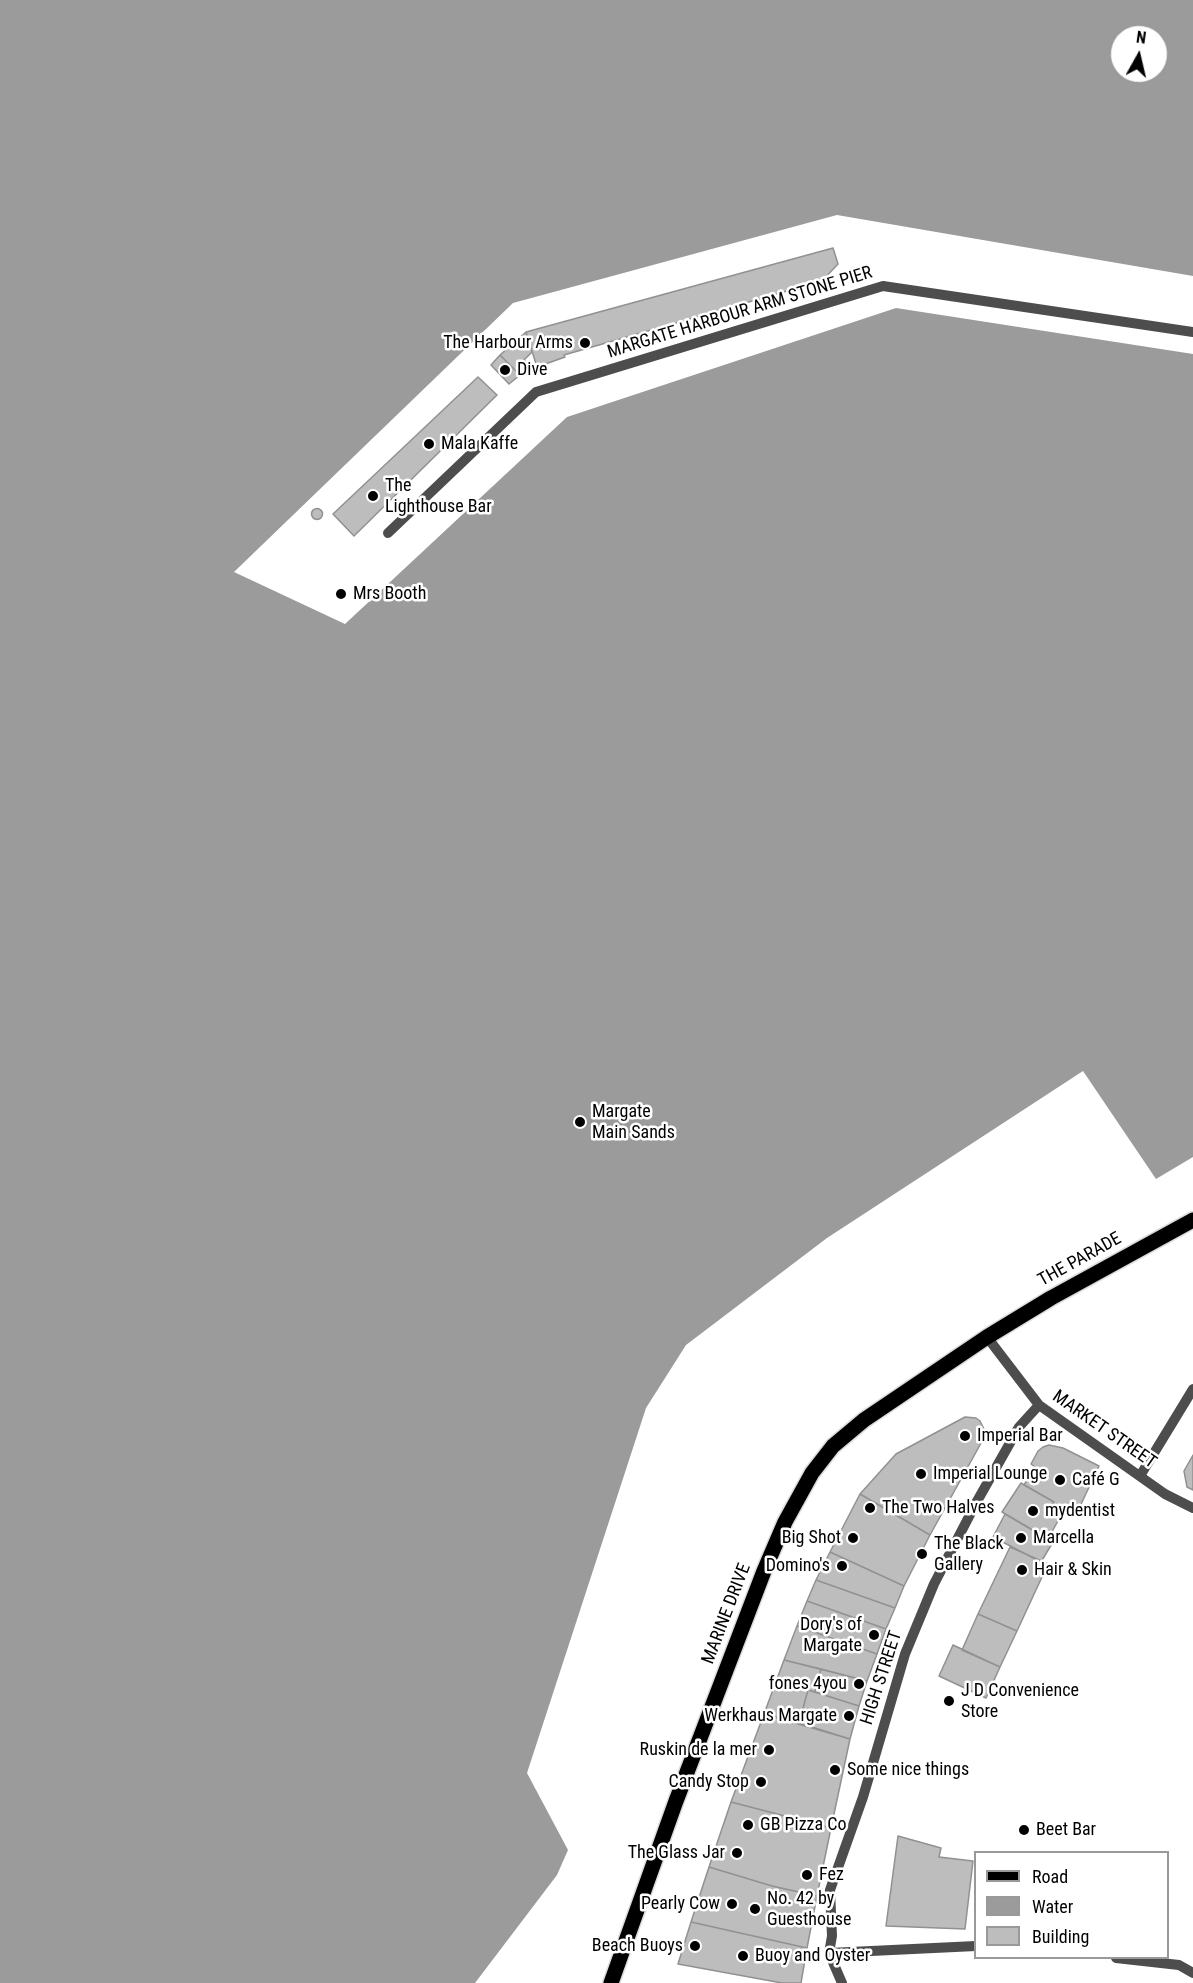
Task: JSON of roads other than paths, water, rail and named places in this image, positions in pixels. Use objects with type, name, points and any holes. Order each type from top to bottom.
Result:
[{"type":"main road","name":"THE PARADE","points":[[987,1337],[1051,1298],[1193,1220]]},
{"type":"main road","name":"MARINE DRIVE","points":[[611,1983],[676,1801],[764,1571],[785,1522],[812,1473],[832,1446],[855,1426],[987,1337]]},
{"type":"street","name":"MARGATE HARBOUR ARM STONE PIER","points":[[388,533],[536,392],[883,286],[1193,332]]},
{"type":"street","name":"MARKET STREET","points":[[987,1337],[1038,1405],[1165,1494],[1193,1508]]},
{"type":"street","points":[[1140,1476],[1193,1389]]},
{"type":"street","name":"HIGH STREET","points":[[842,1983],[829,1953],[832,1936],[830,1890],[863,1797],[905,1654],[934,1584],[976,1503],[1019,1427],[1038,1405]]},
{"type":"street","points":[[829,1953],[974,1947]]},
{"type":"street","points":[[1125,1959],[1179,1965],[1193,1973]]},
{"type":"water","name":"Margate Main Sands","points":[[0,0],[1193,0],[1193,276],[837,215],[513,303],[234,572],[345,624],[567,417],[896,308],[1193,354],[1193,1157],[1156,1179],[1083,1071],[827,1238],[686,1345],[646,1408],[527,1773],[568,1850],[557,1875],[475,1983],[0,1983]]},
{"type":"place","name":"The Harbour Arms","points":[[585,343]]},
{"type":"place","name":"Dive","points":[[505,370]]},
{"type":"place","name":"Mala Kaffe","points":[[429,444]]},
{"type":"place","name":"The Lighthouse Bar","points":[[373,496]]},
{"type":"place","name":"Mrs Booth","points":[[341,594]]},
{"type":"place","name":"Margate Main Sands","points":[[580,1122]]},
{"type":"place","name":"Imperial Bar","points":[[965,1436]]},
{"type":"place","name":"Imperial Lounge","points":[[921,1474]]},
{"type":"place","name":"Café G","points":[[1060,1480]]},
{"type":"place","name":"The Two Halves","points":[[870,1508]]},
{"type":"place","name":"mydentist","points":[[1033,1511]]},
{"type":"place","name":"Big Shot","points":[[853,1538]]},
{"type":"place","name":"Marcella","points":[[1021,1538]]},
{"type":"place","name":"The Black Gallery","points":[[922,1554]]},
{"type":"place","name":"Domino's","points":[[842,1566]]},
{"type":"place","name":"Hair & Skin","points":[[1022,1570]]},
{"type":"place","name":"Dory's of Margate","points":[[874,1635]]},
{"type":"place","name":"fones 4you","points":[[859,1684]]},
{"type":"place","name":"J D Convenience Store","points":[[949,1701]]},
{"type":"place","name":"Werkhaus Margate","points":[[849,1716]]},
{"type":"place","name":"Ruskin de la mer","points":[[769,1750]]},
{"type":"place","name":"Some nice things","points":[[835,1770]]},
{"type":"place","name":"Candy Stop","points":[[761,1782]]},
{"type":"place","name":"GB Pizza Co","points":[[748,1825]]},
{"type":"place","name":"Beet Bar","points":[[1024,1830]]},
{"type":"place","name":"The Glass Jar","points":[[737,1853]]},
{"type":"place","name":"Fez","points":[[807,1875]]},
{"type":"place","name":"Pearly Cow","points":[[732,1904]]},
{"type":"place","name":"No. 42 by Guesthouse","points":[[755,1909]]},
{"type":"place","name":"Beach Buoys","points":[[695,1946]]},
{"type":"place","name":"Buoy and Oyster","points":[[743,1956]]}]
